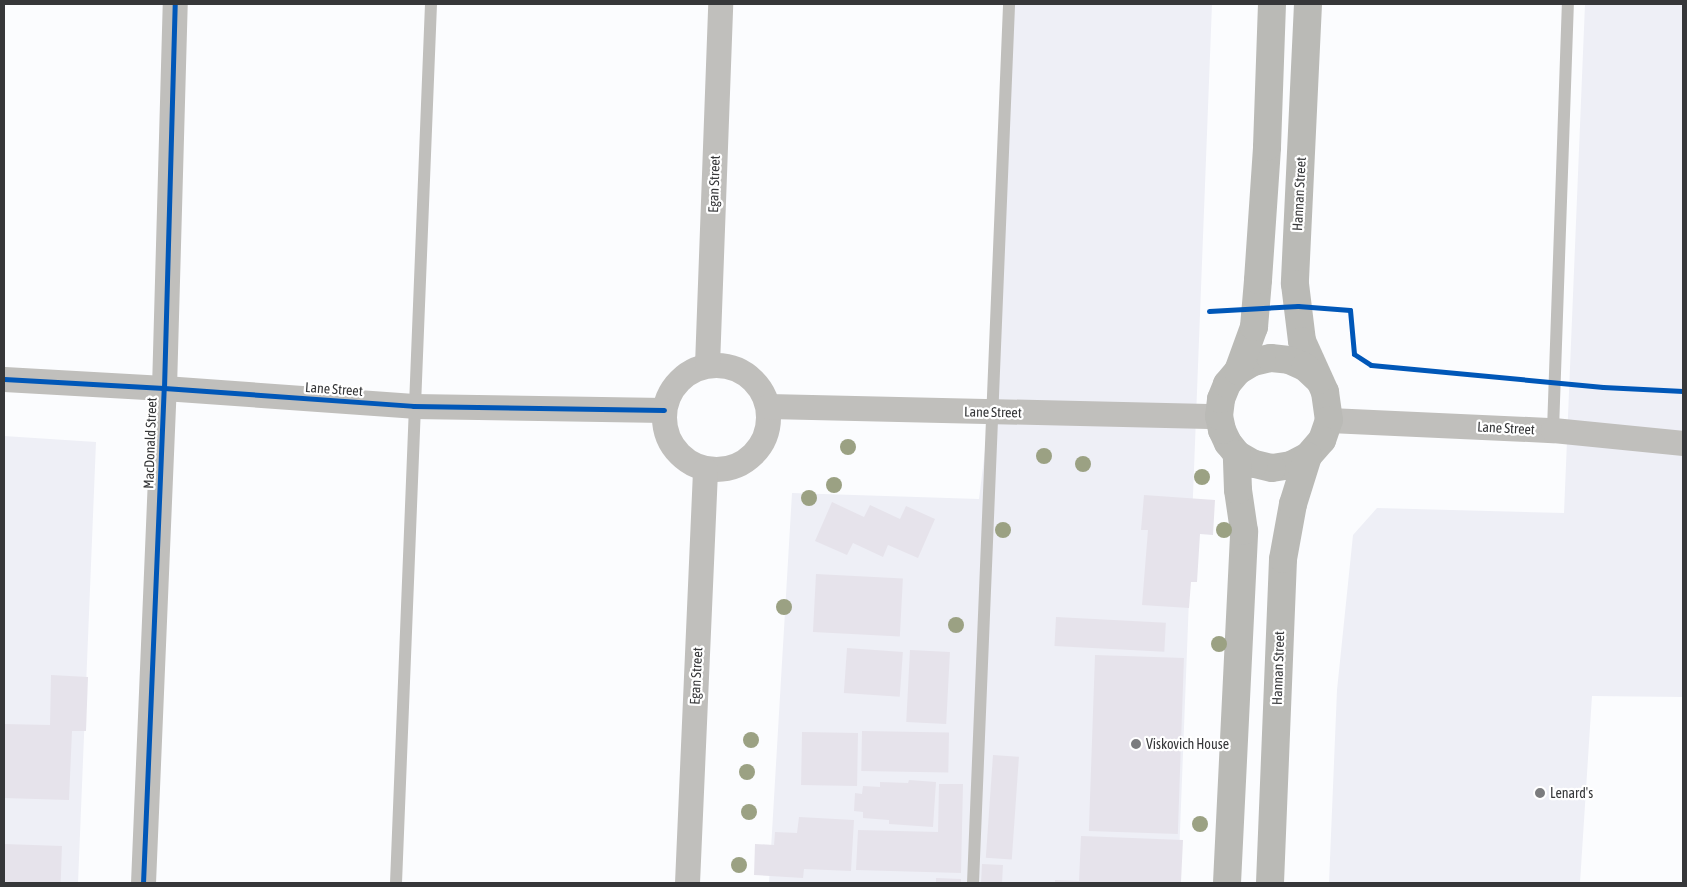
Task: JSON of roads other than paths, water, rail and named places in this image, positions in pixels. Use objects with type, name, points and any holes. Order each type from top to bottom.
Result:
[{"type":"highway","points":[[1227,883],[1244,531],[1238,490],[1237,454],[1228,443],[1222,430],[1219,416],[1221,399],[1227,384],[1238,371],[1254,327],[1267,147],[1272,4]]},
{"type":"highway","name":"Hannan Street","points":[[1237,454],[1254,464],[1272,468],[1291,465],[1308,456],[1322,440],[1329,420],[1327,399],[1302,341],[1295,284],[1308,4]]},
{"type":"highway","points":[[1238,371],[1254,362],[1271,358],[1289,360],[1305,367],[1319,380]]},
{"type":"highway","name":"Hannan Street","points":[[1270,883],[1282,558],[1292,504],[1308,456]]},
{"type":"street","name":"MacDonald Street","points":[[143,883],[164,388],[175,4]]},
{"type":"street","name":"Egan Street","points":[[707,365],[720,4]]},
{"type":"street","points":[[707,365],[734,367],[752,378],[763,392],[768,406],[768,424],[758,450],[738,465],[715,470],[705,469],[689,463],[672,446],[664,430],[664,410],[669,392],[675,384],[697,368],[707,365]]},
{"type":"street","name":"Lane Street","points":[[4,380],[164,388],[413,406],[664,410]]},
{"type":"street","name":"Lane Street","points":[[768,406],[1219,416]]},
{"type":"street","name":"Lane Street","points":[[1329,420],[1553,430],[1683,443]]},
{"type":"street","name":"Egan Street","points":[[686,883],[705,469]]},
{"type":"lane","points":[[396,883],[413,406],[431,4]]},
{"type":"lane","points":[[972,883],[1009,4]]},
{"type":"lane","points":[[1553,430],[1568,4]]},
{"type":"place","name":"Viskovich House","points":[[1136,744]]},
{"type":"place","name":"Lenard's","points":[[1540,793]]}]
